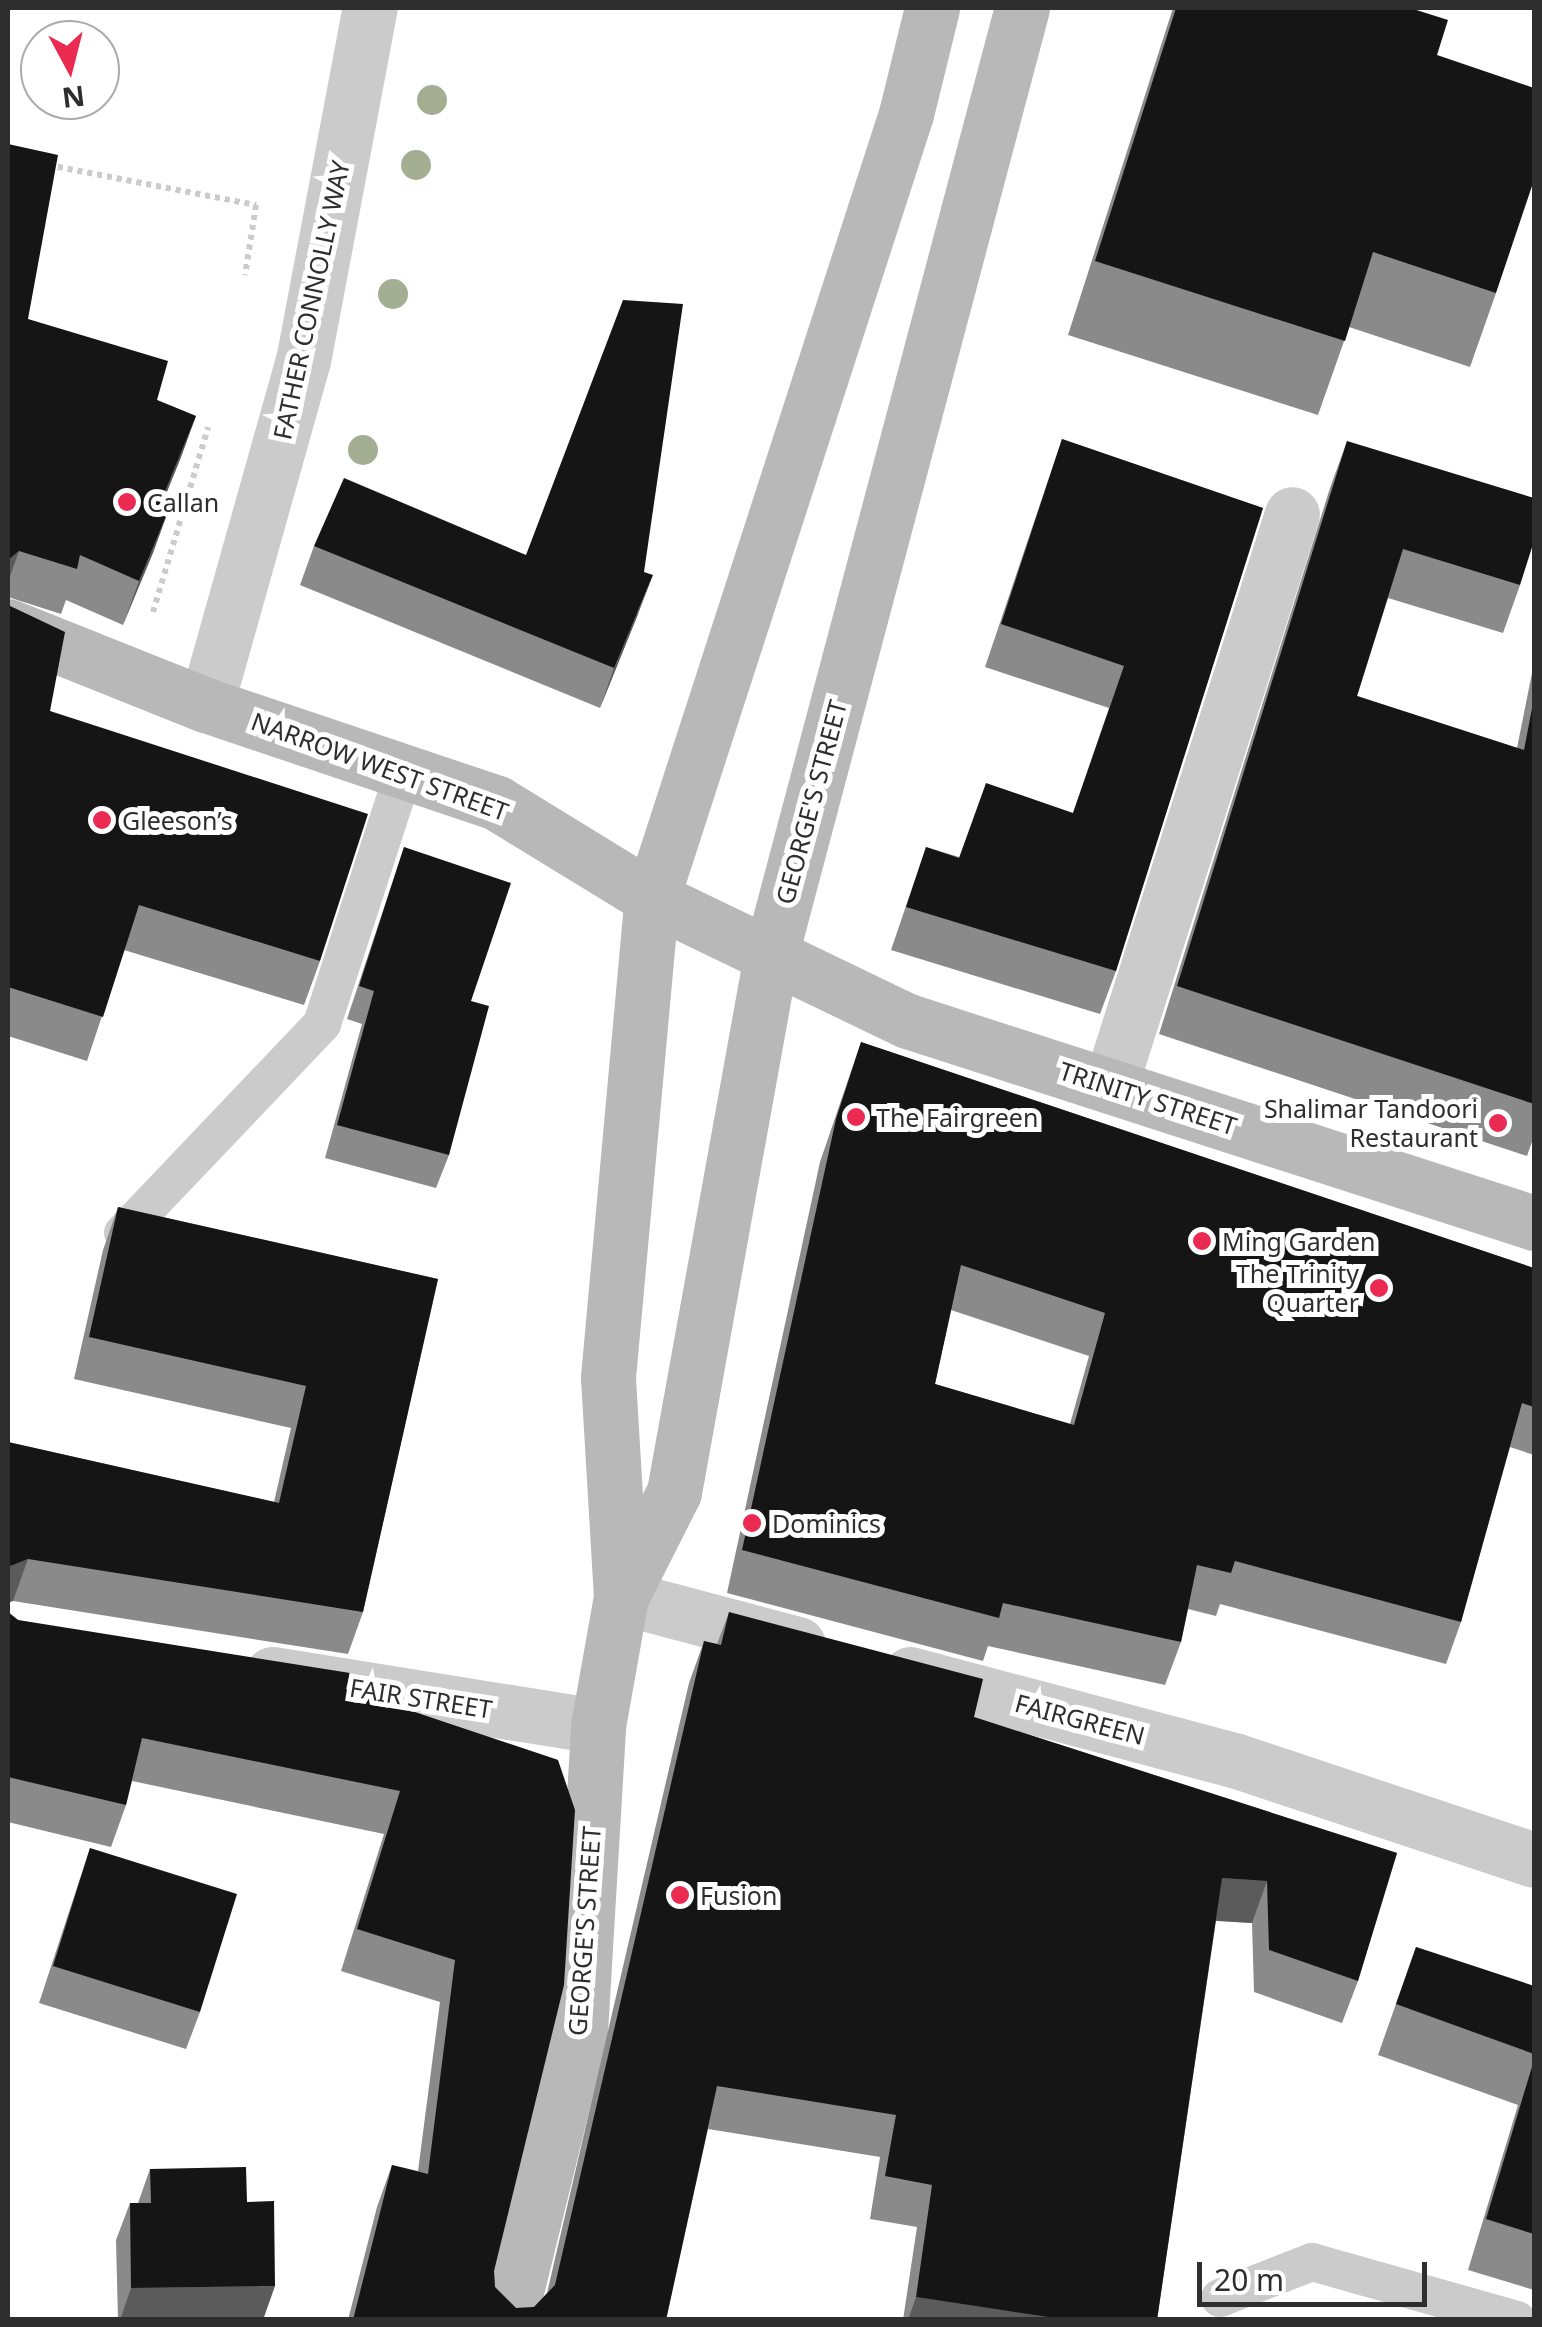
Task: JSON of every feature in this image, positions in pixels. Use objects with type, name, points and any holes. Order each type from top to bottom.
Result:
[{"type":"main road","name":"GEORGE'S STREET","points":[[509,2320],[580,2032],[598,1726],[621,1598],[608,1377],[652,898],[906,114],[932,8]]},
{"type":"main road","name":"GEORGE'S STREET","points":[[621,1598],[674,1492],[772,950],[1022,8]]},
{"type":"main road","name":"NARROW WEST STREET","points":[[8,626],[206,705],[497,803],[652,898],[772,950]]},
{"type":"main road","name":"TRINITY STREET","points":[[772,950],[908,1021],[1534,1223]]},
{"type":"street","name":"FATHER CONNOLLY WAY","points":[[206,705],[303,361],[370,8]]},
{"type":"street","points":[[1110,1086],[1292,514]]},
{"type":"street","name":"FAIRGREEN","points":[[621,1598],[1237,1761],[1534,1860]]},
{"type":"street","name":"FAIR STREET","points":[[224,1666],[598,1726]]},
{"type":"lane","points":[[123,1233],[322,1024],[404,772]]},
{"type":"lane","points":[[1220,2298],[1312,2262],[1517,2320]]},
{"type":"path","points":[[27,161],[256,205],[242,294]]},
{"type":"path","points":[[159,591],[210,421]]},
{"type":"building","points":[[1176,8],[1410,8],[1448,20],[1437,55],[1534,88],[1534,180],[1496,293],[1373,252],[1345,341],[1095,261]]},
{"type":"building","points":[[8,144],[58,155],[28,319],[168,361],[157,400],[196,416],[159,506],[169,509],[139,581],[80,555],[77,569],[19,551],[8,560]]},
{"type":"building","points":[[623,300],[683,304],[644,572],[653,575],[614,668],[314,546],[344,478],[526,555]]},
{"type":"building","points":[[1062,439],[1263,508],[1116,971],[906,907],[926,847],[959,858],[986,783],[1073,813],[1124,666],[1001,624]]},
{"type":"building","points":[[1347,441],[1534,498],[1534,541],[1520,585],[1403,549],[1357,696],[1524,750],[1534,698],[1534,1104],[1177,986]]},
{"type":"building","points":[[8,605],[65,632],[50,711],[368,814],[320,961],[139,905],[103,1017],[8,987]]},
{"type":"building","points":[[404,847],[511,883],[471,1001],[489,1006],[449,1155],[337,1125],[374,991],[359,986]]},
{"type":"building","points":[[861,1042],[1534,1268],[1534,1407],[1522,1403],[1461,1622],[1235,1561],[1231,1573],[1197,1565],[1181,1642],[1003,1603],[999,1618],[742,1550],[836,1119]],"holes":[[[961,1265],[1105,1313],[1074,1425],[935,1384]]]},
{"type":"building","points":[[118,1207],[438,1279],[363,1612],[28,1559],[8,1567],[8,1442],[279,1503],[306,1386],[89,1337]]},
{"type":"building","points":[[8,1612],[18,1620],[350,1673],[346,1689],[558,1760],[575,1810],[564,1985],[494,2271],[495,2287],[516,2308],[534,2307],[555,2285],[704,1641],[721,1645],[729,1612],[983,1679],[974,1717],[1397,1853],[1358,1981],[1269,1950],[1267,1881],[1222,1878],[1157,2320],[1068,2320],[916,2297],[932,2185],[885,2176],[896,2115],[717,2086],[666,2320],[353,2320],[392,2165],[428,2174],[455,1960],[357,1929],[400,1791],[142,1738],[126,1805],[8,1777]]},
{"type":"building","points":[[90,1848],[237,1894],[200,2012],[53,1966]]},
{"type":"building","points":[[1416,1947],[1534,1986],[1534,2054],[1396,2004]]},
{"type":"building","points":[[1534,2060],[1534,2234],[1486,2219]]},
{"type":"building","points":[[246,2167],[247,2202],[274,2201],[275,2286],[131,2288],[130,2203],[151,2203],[150,2169]]},
{"type":"place","name":"Callan","points":[[127,502]]},
{"type":"place","name":"Gleeson’s","points":[[102,820]]},
{"type":"place","name":"The Fairgreen","points":[[856,1117]]},
{"type":"place","name":"Shalimar Tandoori Restaurant","points":[[1498,1123]]},
{"type":"place","name":"Ming Garden","points":[[1202,1241]]},
{"type":"place","name":"The Trinity Quarter","points":[[1379,1288]]},
{"type":"place","name":"Dominics","points":[[752,1523]]},
{"type":"place","name":"Fusion","points":[[680,1895]]}]
